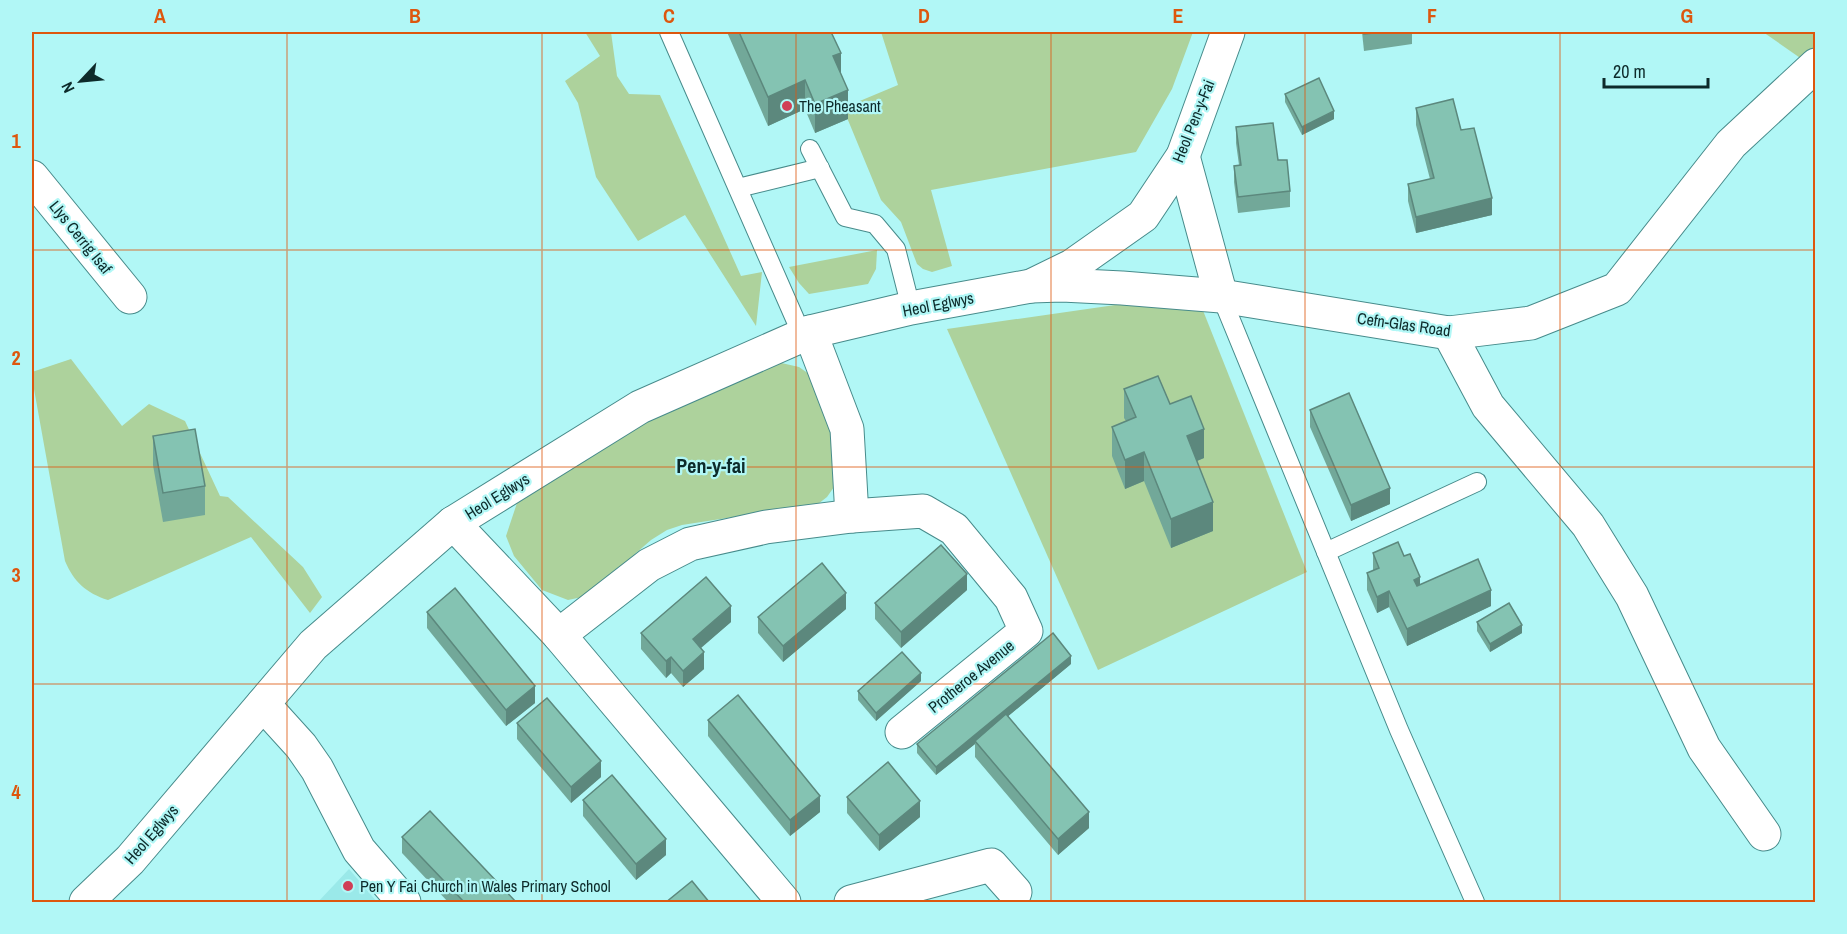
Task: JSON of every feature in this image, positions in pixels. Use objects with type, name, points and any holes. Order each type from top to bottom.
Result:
[{"type":"street","name":"Heol Pen-y-Fai","points":[[1031,286],[1072,266],[1143,216],[1183,156],[1228,32]]},
{"type":"street","name":"Cefn-Glas Road","points":[[1031,286],[1112,288],[1221,296],[1449,333],[1531,323],[1617,289],[1731,144],[1815,66]]},
{"type":"street","points":[[1183,156],[1221,296]]},
{"type":"street","name":"Llys Cerrig Isaf","points":[[32,177],[130,297]]},
{"type":"street","name":"Heol Eglwys","points":[[86,903],[130,860],[313,645],[453,523],[640,407],[806,333],[911,308],[1031,286]]},
{"type":"street","points":[[806,333],[847,429],[852,516]]},
{"type":"street","points":[[1449,333],[1488,406],[1588,525],[1632,596],[1704,748],[1764,834]]},
{"type":"street","name":"Protheroe Avenue","points":[[560,634],[650,565],[690,544],[766,528],[852,516],[923,511],[954,529],[1011,598],[1026,631],[902,732]]},
{"type":"street","points":[[453,523],[560,634],[784,903]]},
{"type":"street","points":[[263,704],[302,746],[317,769],[359,850],[404,903]]},
{"type":"street","points":[[851,903],[991,865],[1015,892]]},
{"type":"lane","points":[[669,32],[738,188],[806,333]]},
{"type":"lane","points":[[810,149],[845,217],[875,224],[896,249],[911,308]]},
{"type":"lane","points":[[738,188],[820,168]]},
{"type":"lane","points":[[1221,296],[1399,729],[1475,903]]},
{"type":"lane","points":[[1326,552],[1477,482]]},
{"type":"shaded area","name":"Pen Y Fai Church in Wales Primary School","points":[[349,869],[377,902],[318,902]]},
{"type":"green space","points":[[585,32],[611,32],[617,76],[629,94],[660,95],[741,276],[762,272],[756,326],[685,215],[638,241],[596,177],[578,103],[565,81],[600,56]]},
{"type":"green space","points":[[881,32],[1193,32],[1172,89],[1136,152],[931,190],[952,266],[932,272],[917,264],[901,222],[881,200],[843,108],[898,85]]},
{"type":"green space","points":[[1763,32],[1815,32],[1815,54],[1806,62]]},
{"type":"green space","points":[[877,250],[876,269],[868,284],[809,294],[789,267]]},
{"type":"green space","points":[[1122,304],[1202,308],[1307,572],[1098,670],[947,329]]},
{"type":"green space","points":[[71,359],[122,426],[149,404],[185,421],[220,496],[228,497],[303,567],[322,597],[310,613],[251,537],[108,600],[93,594],[77,581],[65,561],[32,378],[32,372]]},
{"type":"green space","points":[[777,362],[799,367],[809,374],[823,394],[838,462],[834,487],[827,497],[818,504],[682,525],[667,530],[651,540],[587,596],[568,600],[542,590],[514,556],[506,536],[518,500],[649,420]]},
{"type":"building","points":[[739,32],[831,32],[841,53],[833,56],[848,90],[815,104],[805,80],[768,97]]},
{"type":"building","points":[[1319,78],[1334,111],[1302,127],[1285,94]]},
{"type":"building","points":[[1453,99],[1461,130],[1474,128],[1492,198],[1416,217],[1408,184],[1434,178],[1416,108]]},
{"type":"building","points":[[1273,123],[1278,160],[1287,160],[1290,191],[1238,197],[1234,166],[1241,165],[1236,127]]},
{"type":"building","points":[[1158,376],[1170,404],[1191,396],[1204,429],[1187,436],[1213,502],[1171,519],[1144,452],[1125,460],[1112,427],[1136,417],[1124,389]]},
{"type":"building","points":[[1349,393],[1390,488],[1351,505],[1310,410]]},
{"type":"building","points":[[195,429],[205,486],[163,493],[153,436]]},
{"type":"building","points":[[1398,542],[1404,556],[1410,554],[1420,577],[1414,580],[1417,586],[1478,559],[1491,590],[1407,629],[1389,591],[1377,597],[1367,573],[1379,568],[1373,553]]},
{"type":"building","points":[[941,545],[967,574],[901,632],[875,603]]},
{"type":"building","points":[[822,563],[846,593],[783,646],[758,617]]},
{"type":"building","points":[[706,577],[731,606],[693,639],[704,652],[683,671],[671,657],[666,661],[641,633]]},
{"type":"building","points":[[455,588],[535,686],[506,710],[427,612]]},
{"type":"building","points":[[1509,603],[1522,625],[1490,644],[1477,622]]},
{"type":"building","points":[[1053,633],[1071,656],[936,767],[917,744]]},
{"type":"building","points":[[902,652],[921,673],[876,713],[858,691]]},
{"type":"building","points":[[738,695],[820,796],[790,820],[708,720]]},
{"type":"building","points":[[547,698],[601,761],[571,787],[517,723]]},
{"type":"building","points":[[1006,714],[1089,812],[1058,839],[975,741]]},
{"type":"building","points":[[888,762],[920,801],[879,835],[847,797]]},
{"type":"building","points":[[612,775],[666,839],[636,864],[583,800]]},
{"type":"building","points":[[430,811],[517,903],[465,903],[402,837]]},
{"type":"building","points":[[692,881],[710,903],[665,903]]},
{"type":"place","name":"The Pheasant","points":[[787,106]]},
{"type":"place","name":"Pen Y Fai Church in Wales Primary School","points":[[348,886]]},
{"type":"district","name":"Pen-y-fai","points":[[711,466]]}]
